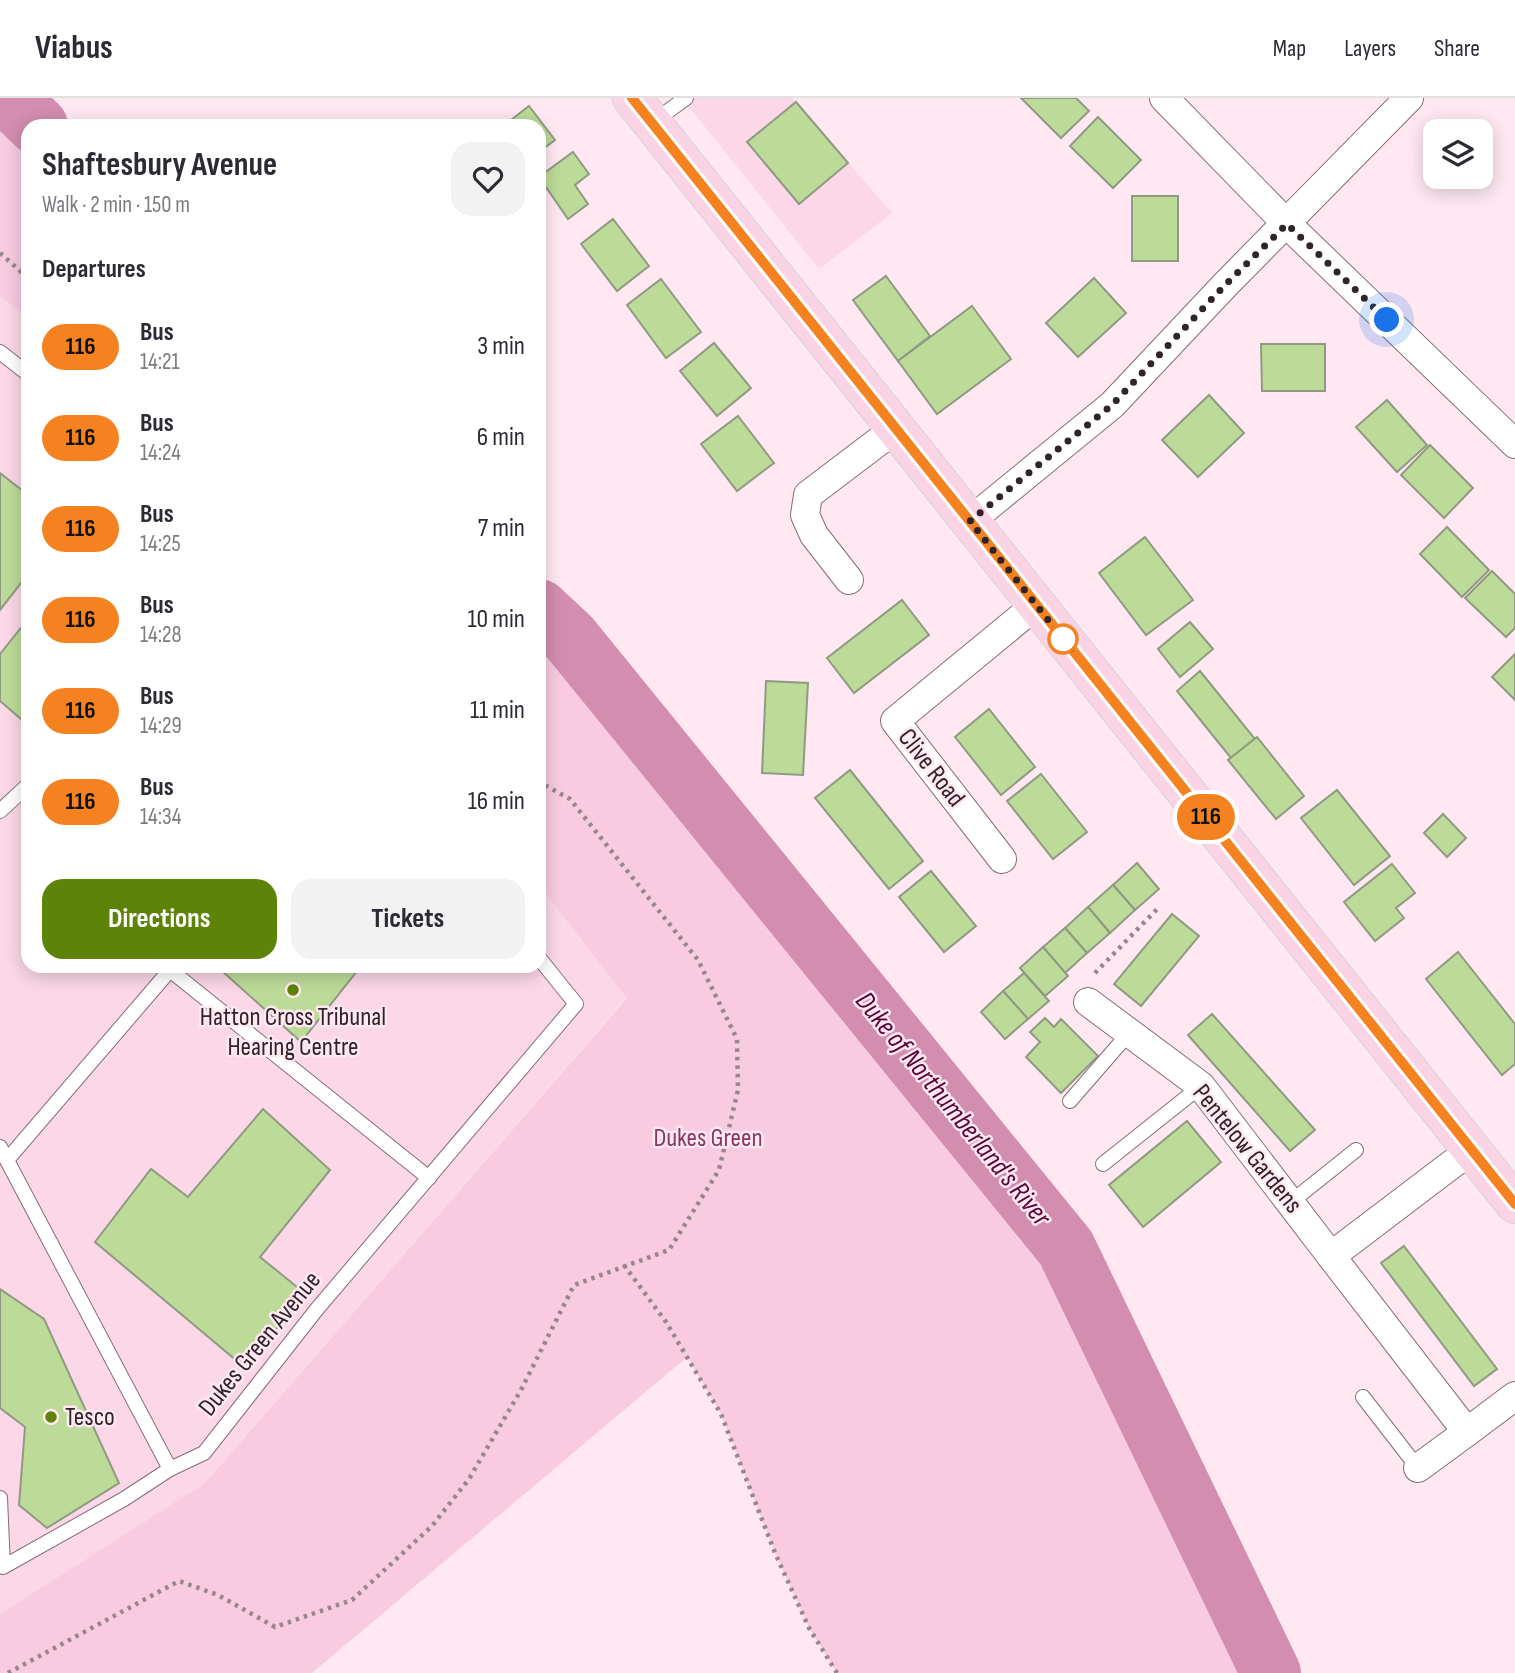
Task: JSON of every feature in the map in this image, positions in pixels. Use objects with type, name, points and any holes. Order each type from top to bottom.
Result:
[{"type":"main road","points":[[642,110],[1515,1204]]},
{"type":"street","points":[[1164,98],[1287,224],[1515,444]]},
{"type":"street","points":[[970,521],[1112,405],[1226,284],[1409,98]]},
{"type":"street","points":[[849,580],[814,535],[805,515],[808,495],[895,429]]},
{"type":"street","name":"Clive Road","points":[[1002,859],[895,721],[1036,605]]},
{"type":"street","name":"Pentelow Gardens","points":[[1088,991],[1129,1033],[1201,1086],[1467,1432]]},
{"type":"street","points":[[1331,1256],[1472,1149]]},
{"type":"street","points":[[1418,1468],[1515,1396]]},
{"type":"lane","points":[[642,110],[686,98]]},
{"type":"lane","points":[[0,352],[21,368]]},
{"type":"lane","points":[[3,804],[21,790]]},
{"type":"lane","name":"Dukes Green Avenue","points":[[0,1498],[3,1567],[124,1499],[170,1469],[204,1453],[317,1309],[576,1004],[546,967]]},
{"type":"lane","points":[[163,973],[4,1154],[170,1469]]},
{"type":"lane","points":[[173,973],[429,1178]]},
{"type":"lane","points":[[1070,1101],[1129,1033]]},
{"type":"lane","points":[[1103,1164],[1201,1086]]},
{"type":"lane","points":[[1291,1202],[1356,1150]]},
{"type":"lane","points":[[1363,1397],[1418,1468]]},
{"type":"path","points":[[0,253],[21,272]]},
{"type":"path","points":[[8,1673],[179,1581],[218,1595],[275,1626],[352,1600],[432,1526],[469,1479],[522,1390],[574,1284],[669,1250],[719,1170],[738,1090],[737,1039],[698,960],[570,799],[546,786]]},
{"type":"path","points":[[1088,991],[1160,906]]},
{"type":"path","points":[[624,1265],[666,1322],[721,1414],[775,1553],[809,1628],[837,1673]]},
{"type":"shaded area","points":[[682,98],[792,98],[892,213],[819,269]]},
{"type":"shaded area","points":[[0,296],[21,312],[21,973],[546,973],[546,894],[627,997],[205,1483],[0,1614]]},
{"type":"green space","points":[[0,117],[21,136],[21,312],[0,296]]},
{"type":"green space","name":"Dukes Green","points":[[546,655],[648,765],[1055,1264],[1254,1673],[837,1673],[809,1628],[775,1553],[721,1414],[687,1357],[312,1673],[0,1673],[0,1614],[205,1483],[627,998],[546,894]]},
{"type":"building","points":[[1021,98],[1076,98],[1089,111],[1061,138]]},
{"type":"building","points":[[796,102],[848,163],[799,204],[747,142]]},
{"type":"building","points":[[529,106],[539,119],[512,119]]},
{"type":"building","points":[[1098,117],[1141,160],[1113,188],[1070,146]]},
{"type":"building","points":[[546,128],[555,140],[546,147]]},
{"type":"building","points":[[573,152],[589,174],[575,185],[588,204],[568,219],[546,187],[546,172]]},
{"type":"building","points":[[1132,196],[1178,196],[1178,261],[1132,261]]},
{"type":"building","points":[[613,219],[649,266],[617,291],[581,244]]},
{"type":"building","points":[[886,276],[930,336],[898,361],[853,300]]},
{"type":"building","points":[[1094,278],[1126,313],[1078,357],[1046,323]]},
{"type":"building","points":[[661,279],[701,332],[666,358],[627,305]]},
{"type":"building","points":[[972,306],[1011,359],[937,414],[898,361]]},
{"type":"building","points":[[714,343],[751,388],[717,416],[680,371]]},
{"type":"building","points":[[1261,344],[1325,344],[1325,391],[1262,391]]},
{"type":"building","points":[[1209,395],[1244,433],[1198,477],[1162,440]]},
{"type":"building","points":[[1387,400],[1427,445],[1397,472],[1356,427]]},
{"type":"building","points":[[738,416],[774,463],[737,491],[701,444]]},
{"type":"building","points":[[1430,445],[1473,488],[1444,518],[1401,475]]},
{"type":"building","points":[[0,473],[21,490],[21,583],[0,610]]},
{"type":"building","points":[[1447,527],[1489,570],[1462,597],[1420,554]]},
{"type":"building","points":[[1145,537],[1193,600],[1146,635],[1099,573]]},
{"type":"building","points":[[1492,571],[1515,594],[1515,628],[1506,637],[1465,598]]},
{"type":"building","points":[[902,600],[929,635],[854,693],[827,658]]},
{"type":"building","points":[[1190,622],[1213,649],[1180,677],[1158,649]]},
{"type":"building","points":[[21,628],[21,719],[0,701],[0,654]]},
{"type":"building","points":[[1515,654],[1515,700],[1492,677]]},
{"type":"building","points":[[1200,671],[1255,739],[1231,758],[1177,691]]},
{"type":"building","points":[[766,681],[808,683],[803,775],[762,773]]},
{"type":"building","points":[[989,709],[1035,767],[1001,795],[955,737]]},
{"type":"building","points":[[1257,737],[1304,796],[1276,819],[1228,760]]},
{"type":"building","points":[[850,770],[923,861],[889,889],[815,798]]},
{"type":"building","points":[[1041,774],[1087,832],[1053,859],[1007,801]]},
{"type":"building","points":[[1337,790],[1390,856],[1354,885],[1301,818]]},
{"type":"building","points":[[1443,814],[1466,838],[1447,857],[1424,833]]},
{"type":"building","points":[[1137,863],[1159,889],[1135,910],[1113,885]]},
{"type":"building","points":[[1392,864],[1415,893],[1396,908],[1404,918],[1375,941],[1344,902]]},
{"type":"building","points":[[931,871],[976,926],[944,952],[899,897]]},
{"type":"building","points":[[1113,885],[1135,910],[1110,933],[1088,907]]},
{"type":"building","points":[[1088,907],[1110,933],[1087,953],[1065,928]]},
{"type":"building","points":[[1172,914],[1199,936],[1141,1006],[1114,984]]},
{"type":"building","points":[[1065,928],[1087,953],[1065,973],[1043,947]]},
{"type":"building","points":[[1043,947],[1068,976],[1045,996],[1020,968]]},
{"type":"building","points":[[1458,952],[1515,1024],[1515,1064],[1502,1075],[1426,979]]},
{"type":"building","name":"Hatton Cross Tribunal Hearing Centre","points":[[224,973],[355,973],[301,1042]]},
{"type":"building","points":[[1024,973],[1049,1001],[1028,1019],[1003,991]]},
{"type":"building","points":[[1003,991],[1028,1019],[1005,1039],[981,1012]]},
{"type":"building","points":[[1212,1014],[1315,1130],[1290,1151],[1188,1035]]},
{"type":"building","points":[[1045,1018],[1054,1027],[1061,1019],[1098,1056],[1061,1093],[1026,1057],[1040,1042],[1030,1032]]},
{"type":"building","points":[[263,1109],[330,1170],[260,1257],[307,1295],[243,1366],[95,1242],[151,1169],[188,1197]]},
{"type":"building","points":[[1187,1121],[1221,1162],[1143,1227],[1109,1185]]},
{"type":"building","points":[[1404,1246],[1497,1369],[1474,1386],[1381,1263]]},
{"type":"building","name":"Tesco","points":[[0,1289],[44,1319],[119,1483],[47,1528],[19,1505],[25,1427],[0,1408]]},
{"type":"waterway","name":"Duke of Northumberland's River","points":[[9,98],[31,119]]},
{"type":"waterway","name":"Duke of Northumberland's River","points":[[546,616],[570,638],[1066,1248],[1271,1673]]},
{"type":"bus line","name":"116","points":[[632,98],[1515,1204]]},
{"type":"place","name":"Hatton Cross Tribunal Hearing Centre","points":[[293,990]]},
{"type":"place","name":"Tesco","points":[[51,1417]]},
{"type":"route","points":[[1063,639],[1071,649],[970,521],[1112,405],[1226,284],[1287,224],[1387,320]]}]
